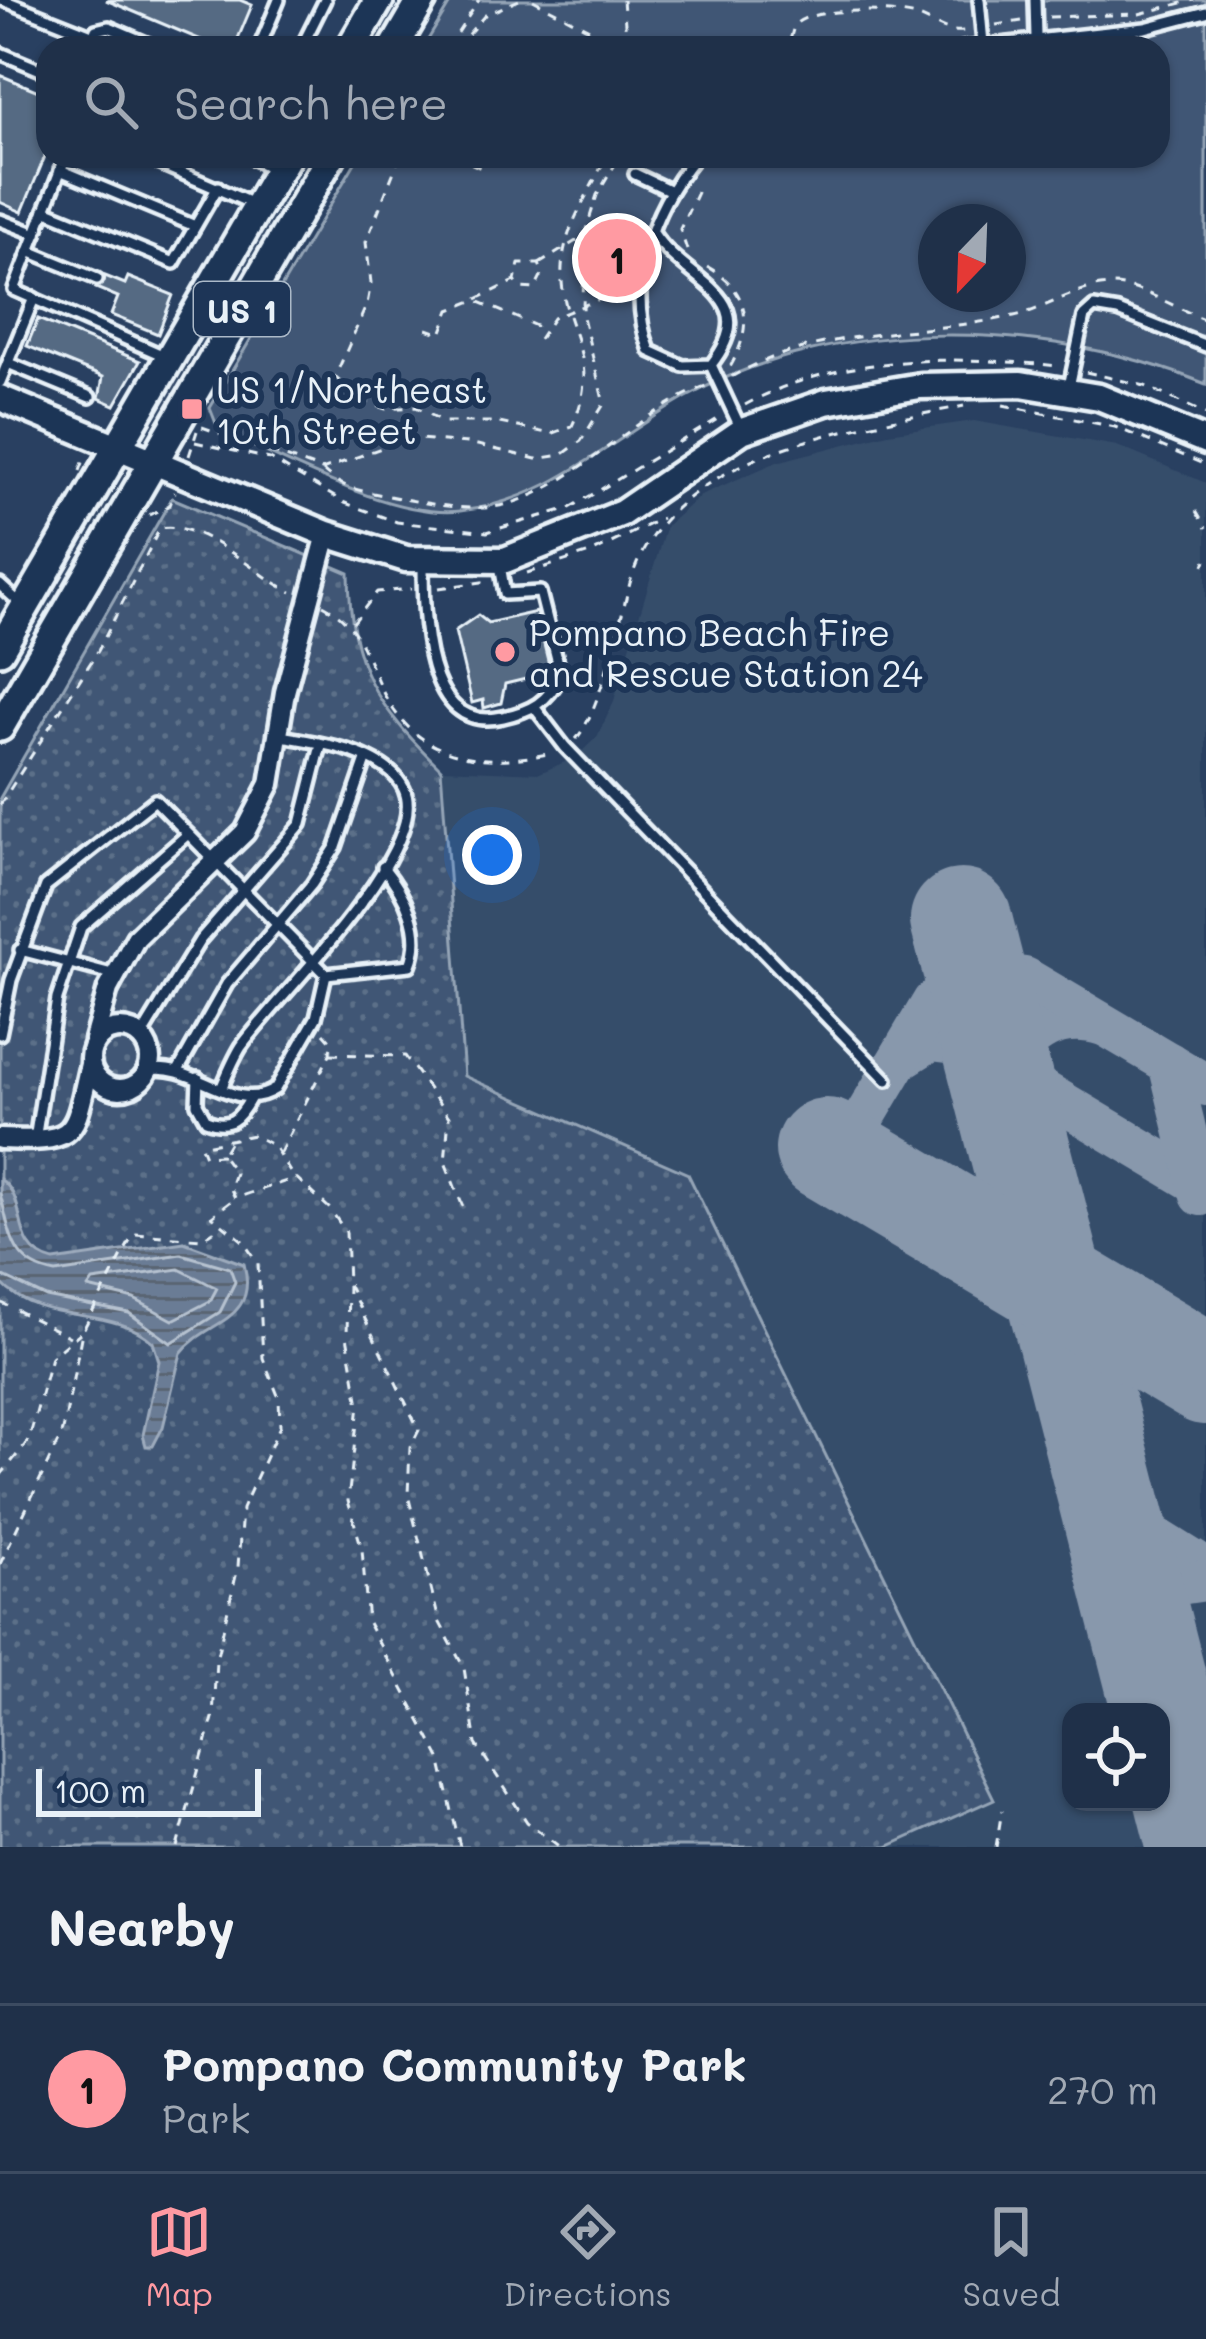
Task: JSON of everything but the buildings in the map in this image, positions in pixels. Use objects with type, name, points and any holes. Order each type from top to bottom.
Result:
[{"type":"main road","points":[[358,36],[379,0]]},
{"type":"main road","points":[[401,36],[422,0]]},
{"type":"main road","name":"US 1","points":[[0,650],[95,488],[107,443],[170,358],[281,168]]},
{"type":"main road","name":"US 1","points":[[0,727],[325,168]]},
{"type":"street","points":[[0,398],[327,534],[406,559],[499,560],[622,513],[737,422],[920,386],[1071,381],[1206,441]]},
{"type":"street","points":[[86,1103],[94,1040],[116,975],[136,938],[245,832],[270,784],[307,599],[327,534]]},
{"type":"street","points":[[0,1138],[46,1141],[71,1129],[86,1103],[107,1087],[135,1082],[149,1070],[151,1052],[142,1035],[94,1040]]},
{"type":"street","points":[[90,1064],[107,1087]]},
{"type":"lane","points":[[3,0],[94,36],[109,27],[130,36]]},
{"type":"lane","points":[[265,36],[279,0]]},
{"type":"lane","points":[[307,36],[325,0]]},
{"type":"lane","points":[[979,0],[982,36]]},
{"type":"lane","points":[[1035,0],[1036,36]]},
{"type":"lane","points":[[1048,36],[1145,28],[1206,12]]},
{"type":"lane","points":[[0,53],[36,68]]},
{"type":"lane","points":[[170,168],[258,207]]},
{"type":"lane","points":[[686,168],[669,190],[642,265],[639,308],[650,351],[683,366],[711,364]]},
{"type":"lane","points":[[14,290],[61,170],[195,226]]},
{"type":"lane","points":[[635,174],[669,190]]},
{"type":"lane","points":[[45,210],[174,262],[218,188]]},
{"type":"lane","points":[[0,220],[35,234]]},
{"type":"lane","points":[[653,233],[667,254],[727,302],[730,333],[711,364]]},
{"type":"lane","points":[[29,251],[97,279]]},
{"type":"lane","points":[[0,284],[170,358]]},
{"type":"lane","points":[[0,382],[34,298]]},
{"type":"lane","points":[[1071,381],[1084,316],[1101,306],[1206,346]]},
{"type":"lane","points":[[8,363],[90,397]]},
{"type":"lane","points":[[711,364],[737,422]]},
{"type":"lane","points":[[423,559],[423,616],[444,698],[461,716],[488,722],[535,707],[554,689],[561,658],[540,592],[505,595],[499,560]]},
{"type":"lane","points":[[0,585],[25,607]]},
{"type":"lane","points":[[535,707],[565,747],[887,1080]]},
{"type":"lane","points":[[221,1089],[238,1051],[309,962],[354,916],[408,810],[405,791],[367,760],[278,736]]},
{"type":"lane","points":[[142,1035],[173,977],[301,824],[321,745]]},
{"type":"lane","points":[[178,1069],[227,984],[336,847],[367,760]]},
{"type":"lane","points":[[0,1034],[20,950],[46,886],[155,800],[309,962],[326,974],[410,965],[411,912],[383,867]]},
{"type":"lane","points":[[35,1141],[42,1076],[81,927],[188,834]]},
{"type":"lane","points":[[20,950],[116,975]]},
{"type":"lane","points":[[198,1078],[197,1104],[206,1120],[226,1125],[235,1121],[250,1099],[275,1089],[315,1021],[326,974]]},
{"type":"lane","points":[[149,1070],[178,1069],[250,1099]]},
{"type":"path","points":[[456,36],[479,0]]},
{"type":"path","points":[[467,36],[485,15],[519,0]]},
{"type":"path","points":[[533,0],[594,36]]},
{"type":"path","points":[[623,0],[626,36]]},
{"type":"path","points":[[395,168],[366,242],[371,284],[335,377],[343,389],[386,409],[416,406],[444,422],[495,422],[551,434],[572,426],[588,385],[566,312],[568,242],[601,168]]},
{"type":"path","points":[[322,470],[408,438],[469,443],[536,460],[571,449],[593,426],[604,404],[581,305],[584,236],[597,195],[613,168]]},
{"type":"path","points":[[691,256],[680,229],[700,187]]},
{"type":"path","points":[[538,264],[543,273],[535,289],[520,288],[515,281],[519,264],[538,264],[584,236]]},
{"type":"path","points":[[704,266],[722,275],[745,304],[743,339],[729,369],[733,376]]},
{"type":"path","points":[[427,329],[441,334],[450,310],[515,281]]},
{"type":"path","points":[[129,504],[153,517],[170,505],[201,426],[322,470],[337,485],[407,500],[498,506],[560,477],[672,399],[819,344],[961,327],[1038,310],[1058,296],[1109,285],[1206,320]]},
{"type":"path","points":[[539,339],[543,329],[566,312],[602,298]]},
{"type":"path","points":[[475,300],[543,329]]},
{"type":"path","points":[[195,442],[270,459],[345,503],[397,522],[487,532],[570,508],[815,379],[896,362],[994,359],[1071,381],[1144,386],[1206,414]]},
{"type":"path","points":[[0,806],[98,650],[160,528],[175,526],[197,533],[266,581],[343,616],[360,635],[394,714],[439,752],[464,760],[532,757],[565,747],[590,722],[637,559],[664,517],[718,479],[779,450],[973,404]]},
{"type":"path","points":[[989,404],[1115,427],[1206,465]]},
{"type":"path","points":[[95,488],[78,479],[79,466],[107,443]]},
{"type":"path","points":[[1196,511],[1206,528]]},
{"type":"path","points":[[279,1154],[330,1054],[331,1041],[315,1021]]},
{"type":"path","points":[[330,1054],[405,1055],[449,1117],[445,1162],[463,1207]]},
{"type":"path","points":[[222,1155],[205,1156],[201,1146],[253,1136],[279,1154],[346,1232],[347,1336],[359,1405],[348,1501],[362,1549],[368,1623],[440,1758],[460,1847]]},
{"type":"path","points":[[222,1155],[230,1142]]},
{"type":"path","points":[[222,1155],[236,1173],[230,1186],[235,1198]]},
{"type":"path","points":[[177,1847],[213,1718],[216,1660],[238,1568],[242,1509],[280,1426],[279,1398],[263,1358],[258,1263],[242,1240],[212,1216],[215,1209],[235,1198],[296,1178]]},
{"type":"path","points":[[0,1564],[63,1431],[82,1332],[131,1239],[136,1234],[201,1239],[220,1227]]},
{"type":"path","points":[[348,1283],[419,1430],[410,1448],[408,1495],[440,1621],[464,1669],[476,1744],[527,1822],[560,1847]]},
{"type":"path","points":[[0,1302],[72,1338]]},
{"type":"path","points":[[0,1476],[29,1440],[51,1357],[82,1332]]},
{"type":"path","points":[[996,1847],[1002,1810]]},
{"type":"shaded area","points":[[452,0],[1206,0],[1206,384],[1080,347],[943,335],[875,339],[808,351],[744,370],[685,398],[551,482],[492,505],[460,511],[402,506],[370,496],[219,431],[210,408],[352,168],[1170,168],[1170,36],[430,36]]},
{"type":"shaded area","points":[[974,421],[1117,446],[1206,483],[1206,1847],[887,1847],[994,1798],[688,1174],[464,1076],[441,769],[540,773],[576,757],[597,737],[613,704],[666,526],[701,495],[777,462],[888,433]]},
{"type":"shaded area","points":[[172,498],[349,573],[355,634],[371,682],[399,724],[441,769],[464,1076],[688,1174],[994,1799],[887,1847],[0,1847],[0,798]]},
{"type":"water","points":[[0,1179],[15,1199],[30,1246],[54,1261],[184,1242],[244,1264],[247,1283],[237,1309],[181,1353],[163,1427],[153,1446],[146,1446],[143,1435],[159,1361],[153,1342],[117,1323],[36,1305],[1,1283]]},
{"type":"taxiway","points":[[883,1183],[860,1144],[864,1118],[933,1002],[958,978],[975,971],[1025,978],[1206,1085]]},
{"type":"taxiway","points":[[1002,1068],[1046,1028],[1072,1021],[1103,1025]]},
{"type":"taxiway","points":[[899,1060],[931,1040],[964,1044],[1206,1188]]},
{"type":"taxiway","points":[[1169,1063],[1201,1195]]},
{"type":"taxiway","points":[[1113,1511],[1206,1569]]},
{"type":"taxiway","points":[[1143,1630],[1165,1586],[1206,1580]]},
{"type":"runway","points":[[961,920],[1198,1847]]},
{"type":"runway","points":[[826,1149],[1206,1374]]},
{"type":"place","name":"Pompano Community Park","points":[[617,258]]},
{"type":"place","name":"US 1/Northeast 10th Street","points":[[192,409]]},
{"type":"place","name":"Pompano Beach Fire and Rescue Station 24","points":[[505,652]]}]
